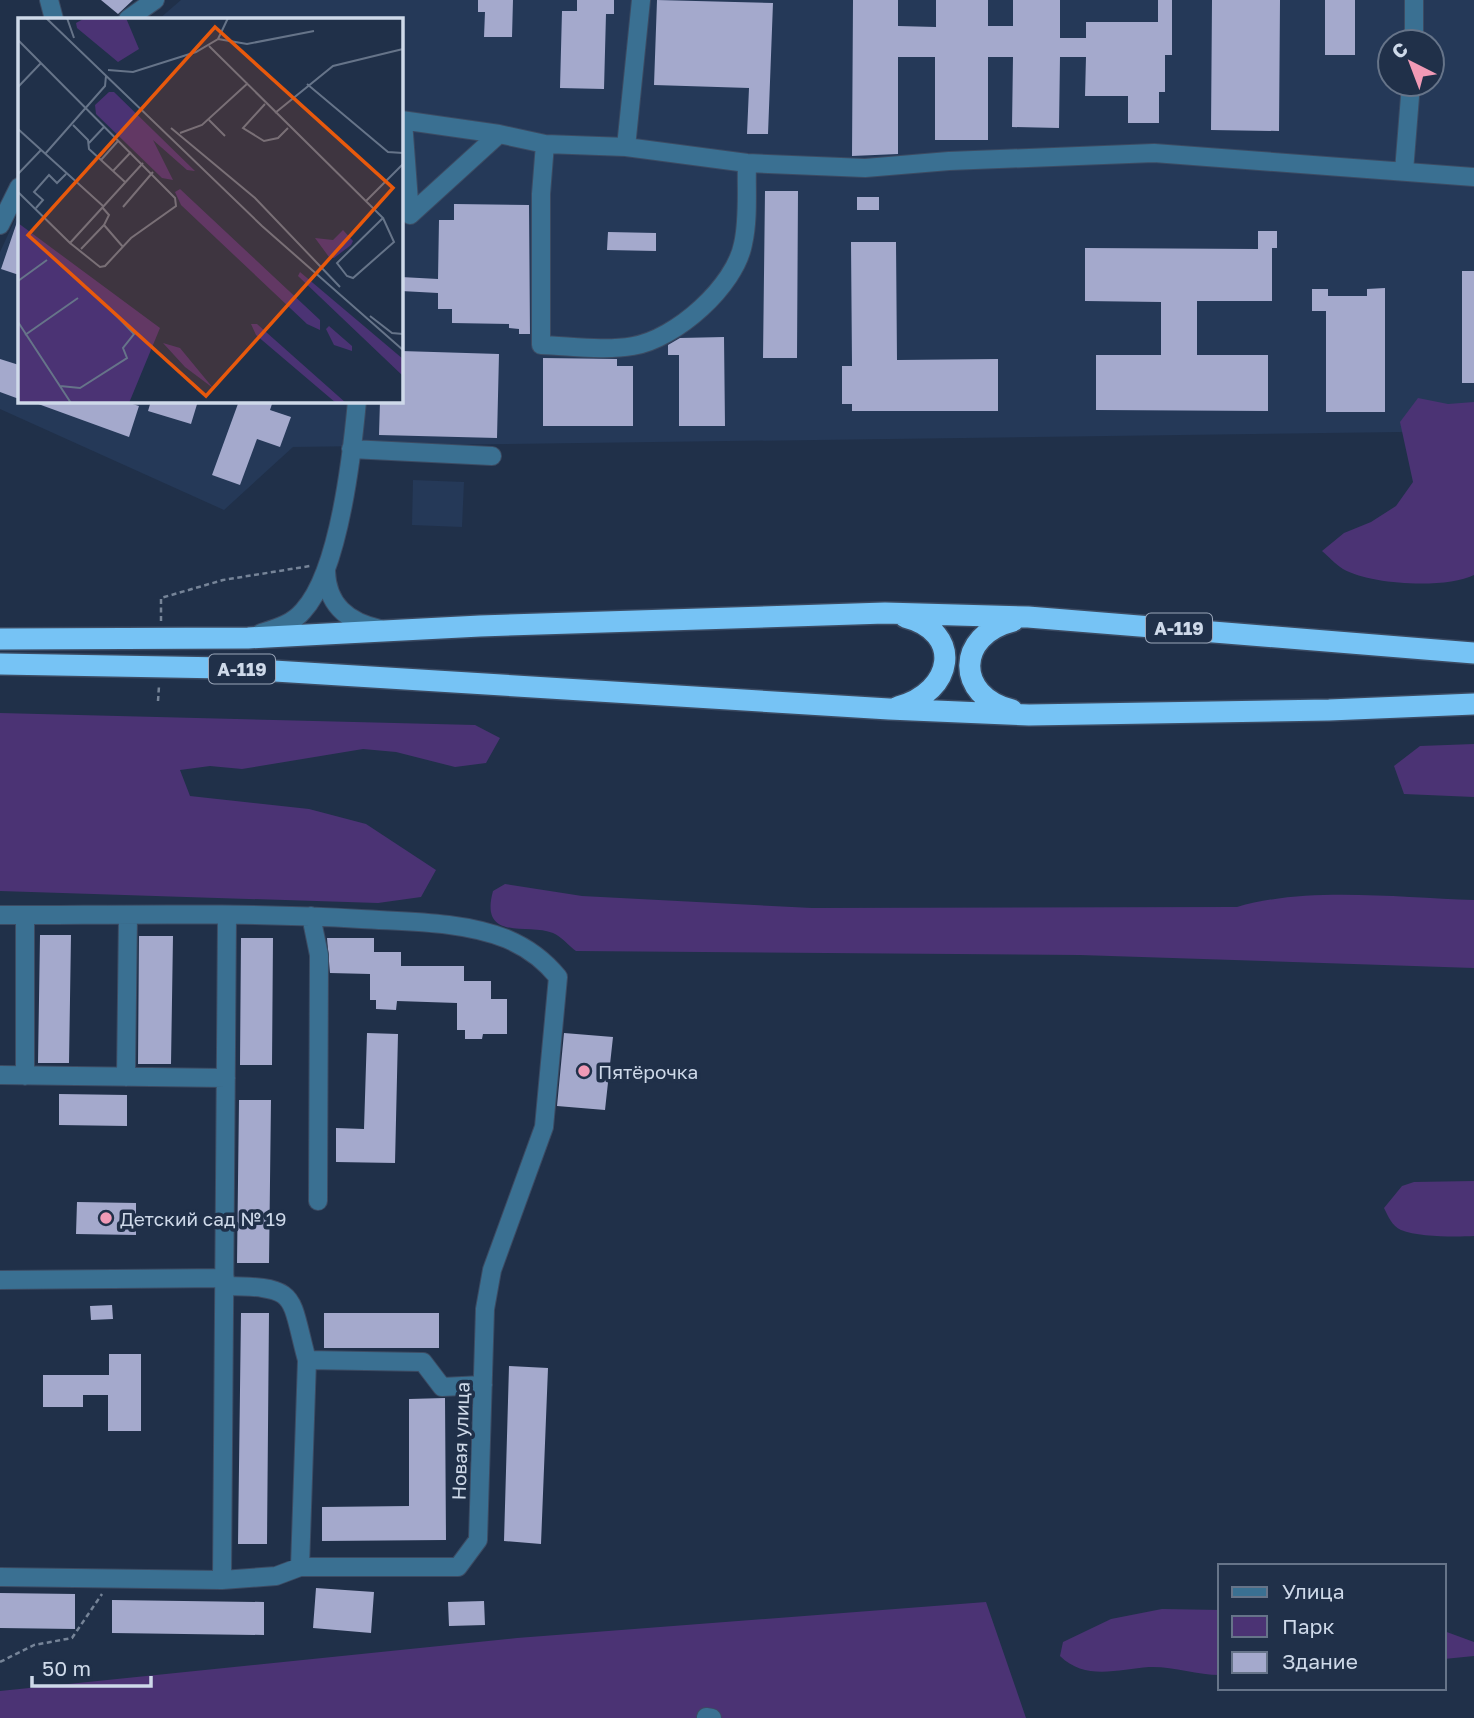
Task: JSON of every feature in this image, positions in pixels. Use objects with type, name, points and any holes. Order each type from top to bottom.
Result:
[{"type":"highway","name":"А-119","points":[[0,639],[248,638],[385,630],[885,613],[1028,617],[1331,639],[1474,653]]},
{"type":"highway","points":[[885,613],[926,625],[938,638],[944,655],[943,673],[934,689],[916,702],[889,709]]},
{"type":"highway","points":[[1028,617],[986,631],[972,649],[969,670],[976,690],[995,706],[1030,715]]},
{"type":"highway","name":"А-119","points":[[0,664],[225,668],[889,709],[1030,715],[1329,710],[1474,704]]},
{"type":"street","points":[[49,0],[54,18]]},
{"type":"street","points":[[129,18],[155,0]]},
{"type":"street","points":[[626,147],[641,0]]},
{"type":"street","points":[[1414,0],[1414,28]]},
{"type":"street","points":[[1404,172],[1410,98]]},
{"type":"street","points":[[499,134],[410,215],[402,121],[499,134],[545,144],[626,147],[747,163],[865,168],[949,161],[1154,153],[1474,177]]},
{"type":"street","points":[[545,144],[541,194],[541,345],[630,347],[656,338],[690,318],[727,281],[743,244],[747,163]]},
{"type":"street","points":[[0,225],[18,189]]},
{"type":"street","points":[[248,638],[293,621],[313,599],[327,565],[344,498],[357,402]]},
{"type":"street","points":[[351,449],[492,456]]},
{"type":"street","points":[[327,565],[327,585],[338,609],[365,626],[385,630]]},
{"type":"street","points":[[0,915],[310,916],[319,955],[317,1200]]},
{"type":"street","points":[[25,915],[25,1076]]},
{"type":"street","points":[[126,1077],[128,915]]},
{"type":"street","points":[[222,1580],[227,915]]},
{"type":"street","name":"Новая улица","points":[[300,1567],[457,1567],[478,1540],[485,1310],[496,1257],[544,1127],[558,977],[549,966],[521,946],[478,930],[424,922],[310,916]]},
{"type":"street","points":[[0,1075],[226,1078]]},
{"type":"street","points":[[0,1280],[225,1282],[264,1286],[287,1295],[294,1306],[307,1360],[300,1567],[276,1576],[222,1580],[0,1577]]},
{"type":"street","points":[[307,1360],[423,1362],[442,1387],[483,1385]]},
{"type":"street","points":[[706,1717],[712,1718]]},
{"type":"path","points":[[161,624],[161,598],[223,580],[327,565]]},
{"type":"path","points":[[158,701],[159,686]]},
{"type":"path","points":[[0,1662],[34,1645],[72,1638],[114,1577]]},
{"type":"shaded area","points":[[181,0],[1474,0],[1474,431],[293,447],[224,510],[0,409],[0,252],[18,213],[18,402],[402,402],[402,18],[160,18]]},
{"type":"shaded area","points":[[413,480],[464,482],[462,527],[412,525]]},
{"type":"green space","points":[[1418,398],[1448,404],[1474,402],[1474,575],[1428,583],[1371,579],[1343,569],[1322,551],[1344,533],[1371,522],[1396,506],[1413,482],[1400,422]]},
{"type":"green space","points":[[0,713],[475,725],[500,738],[486,763],[455,767],[396,752],[363,749],[242,769],[210,766],[180,770],[190,796],[309,809],[366,824],[436,870],[421,897],[378,903],[0,891]]},
{"type":"green space","points":[[1474,744],[1474,797],[1404,794],[1394,766],[1420,746]]},
{"type":"green space","points":[[505,884],[582,896],[812,908],[1237,907],[1294,897],[1324,895],[1474,900],[1474,968],[1080,955],[576,951],[553,933],[499,924],[493,918],[491,907],[493,891]]},
{"type":"green space","points":[[1474,1181],[1474,1236],[1437,1236],[1401,1230],[1395,1226],[1384,1208],[1402,1186],[1414,1182]]},
{"type":"green space","points":[[986,1602],[1026,1718],[0,1718],[0,1691],[517,1638]]},
{"type":"green space","points":[[1162,1609],[1218,1610],[1218,1675],[1158,1667],[1091,1671],[1080,1669],[1060,1656],[1063,1642],[1111,1619]]},
{"type":"green space","points":[[1446,1632],[1474,1642],[1474,1656],[1446,1659]]},
{"type":"building","points":[[101,0],[133,0],[118,14]]},
{"type":"building","points":[[478,0],[513,0],[512,37],[484,37],[485,12],[478,12]]},
{"type":"building","points":[[577,0],[614,0],[614,14],[606,14],[604,89],[560,88],[562,11],[577,11]]},
{"type":"building","points":[[657,0],[773,3],[768,134],[747,134],[749,88],[654,85]]},
{"type":"building","points":[[853,0],[898,0],[898,26],[936,27],[936,0],[988,0],[988,26],[1013,26],[1013,0],[1060,0],[1060,38],[1086,38],[1086,22],[1158,22],[1158,0],[1172,0],[1172,55],[1165,55],[1165,92],[1159,92],[1159,123],[1128,123],[1128,96],[1085,96],[1086,57],[1060,57],[1059,128],[1012,127],[1013,57],[988,57],[988,140],[935,140],[935,57],[898,57],[898,154],[852,156]]},
{"type":"building","points":[[1212,0],[1280,0],[1279,131],[1211,130]]},
{"type":"building","points":[[1325,0],[1355,0],[1355,55],[1325,55]]},
{"type":"building","points":[[765,191],[798,191],[797,358],[763,358]]},
{"type":"building","points":[[857,197],[879,197],[879,210],[857,210]]},
{"type":"building","points":[[454,204],[529,205],[530,334],[519,334],[519,329],[509,328],[509,324],[452,323],[452,309],[438,309],[438,293],[402,291],[402,277],[438,279],[439,220],[454,220]]},
{"type":"building","points":[[17,222],[18,275],[1,269]]},
{"type":"building","points":[[1258,231],[1277,231],[1277,248],[1272,248],[1272,301],[1197,301],[1197,355],[1268,355],[1268,411],[1096,410],[1096,355],[1161,355],[1161,302],[1085,301],[1085,248],[1258,249]]},
{"type":"building","points":[[608,232],[656,233],[656,251],[607,250]]},
{"type":"building","points":[[851,242],[896,242],[897,360],[998,359],[998,411],[852,411],[852,404],[842,404],[842,366],[852,366]]},
{"type":"building","points":[[1462,271],[1474,271],[1474,383],[1462,383]]},
{"type":"building","points":[[1385,288],[1385,412],[1326,412],[1326,311],[1312,311],[1312,289],[1328,289],[1328,296],[1367,296],[1367,289]]},
{"type":"building","points":[[724,337],[725,426],[679,426],[679,355],[668,355],[668,345],[680,338]]},
{"type":"building","points":[[402,351],[499,354],[497,438],[379,435],[380,402],[402,402]]},
{"type":"building","points":[[543,358],[617,359],[617,366],[633,366],[633,426],[543,426]]},
{"type":"building","points":[[0,359],[18,365],[18,399],[0,392]]},
{"type":"building","points":[[33,402],[126,402],[139,406],[129,437]]},
{"type":"building","points":[[151,402],[198,402],[191,424],[148,411]]},
{"type":"building","points":[[239,402],[273,402],[270,410],[291,417],[280,447],[257,439],[240,485],[212,475]]},
{"type":"building","points":[[40,935],[71,935],[69,1063],[38,1063]]},
{"type":"building","points":[[139,936],[173,936],[171,1064],[138,1064]]},
{"type":"building","points":[[241,938],[273,938],[272,1065],[240,1065]]},
{"type":"building","points":[[327,938],[374,938],[374,952],[401,952],[401,966],[464,966],[464,981],[491,981],[491,999],[507,999],[507,1034],[483,1034],[482,1039],[465,1039],[465,1030],[457,1030],[457,1003],[397,1001],[396,1010],[376,1009],[376,1000],[370,1000],[370,974],[330,973]]},
{"type":"building","points":[[367,1033],[398,1034],[395,1163],[336,1162],[336,1128],[364,1129]]},
{"type":"building","name":"Пятёрочка","points":[[564,1033],[613,1037],[605,1110],[557,1106]]},
{"type":"building","points":[[59,1094],[127,1095],[127,1126],[59,1125]]},
{"type":"building","points":[[239,1100],[271,1100],[269,1263],[237,1263]]},
{"type":"building","name":"Детский сад № 19","points":[[77,1202],[136,1203],[136,1235],[76,1234]]},
{"type":"building","points":[[112,1305],[113,1319],[91,1320],[90,1306]]},
{"type":"building","points":[[241,1313],[269,1313],[267,1544],[238,1544]]},
{"type":"building","points":[[324,1313],[439,1313],[439,1348],[324,1348]]},
{"type":"building","points":[[109,1354],[141,1354],[141,1431],[108,1431],[108,1395],[83,1395],[83,1407],[43,1407],[43,1375],[109,1375]]},
{"type":"building","points":[[509,1366],[548,1368],[541,1544],[504,1541]]},
{"type":"building","points":[[445,1398],[446,1540],[322,1541],[322,1507],[409,1506],[409,1399]]},
{"type":"building","points":[[316,1588],[374,1592],[371,1633],[313,1628]]},
{"type":"building","points":[[0,1593],[75,1594],[75,1629],[0,1628]]},
{"type":"building","points":[[112,1600],[264,1602],[264,1635],[112,1633]]},
{"type":"building","points":[[484,1601],[485,1625],[449,1626],[448,1602]]},
{"type":"place","name":"Пятёрочка","points":[[584,1071]]},
{"type":"place","name":"Детский сад № 19","points":[[106,1218]]}]
